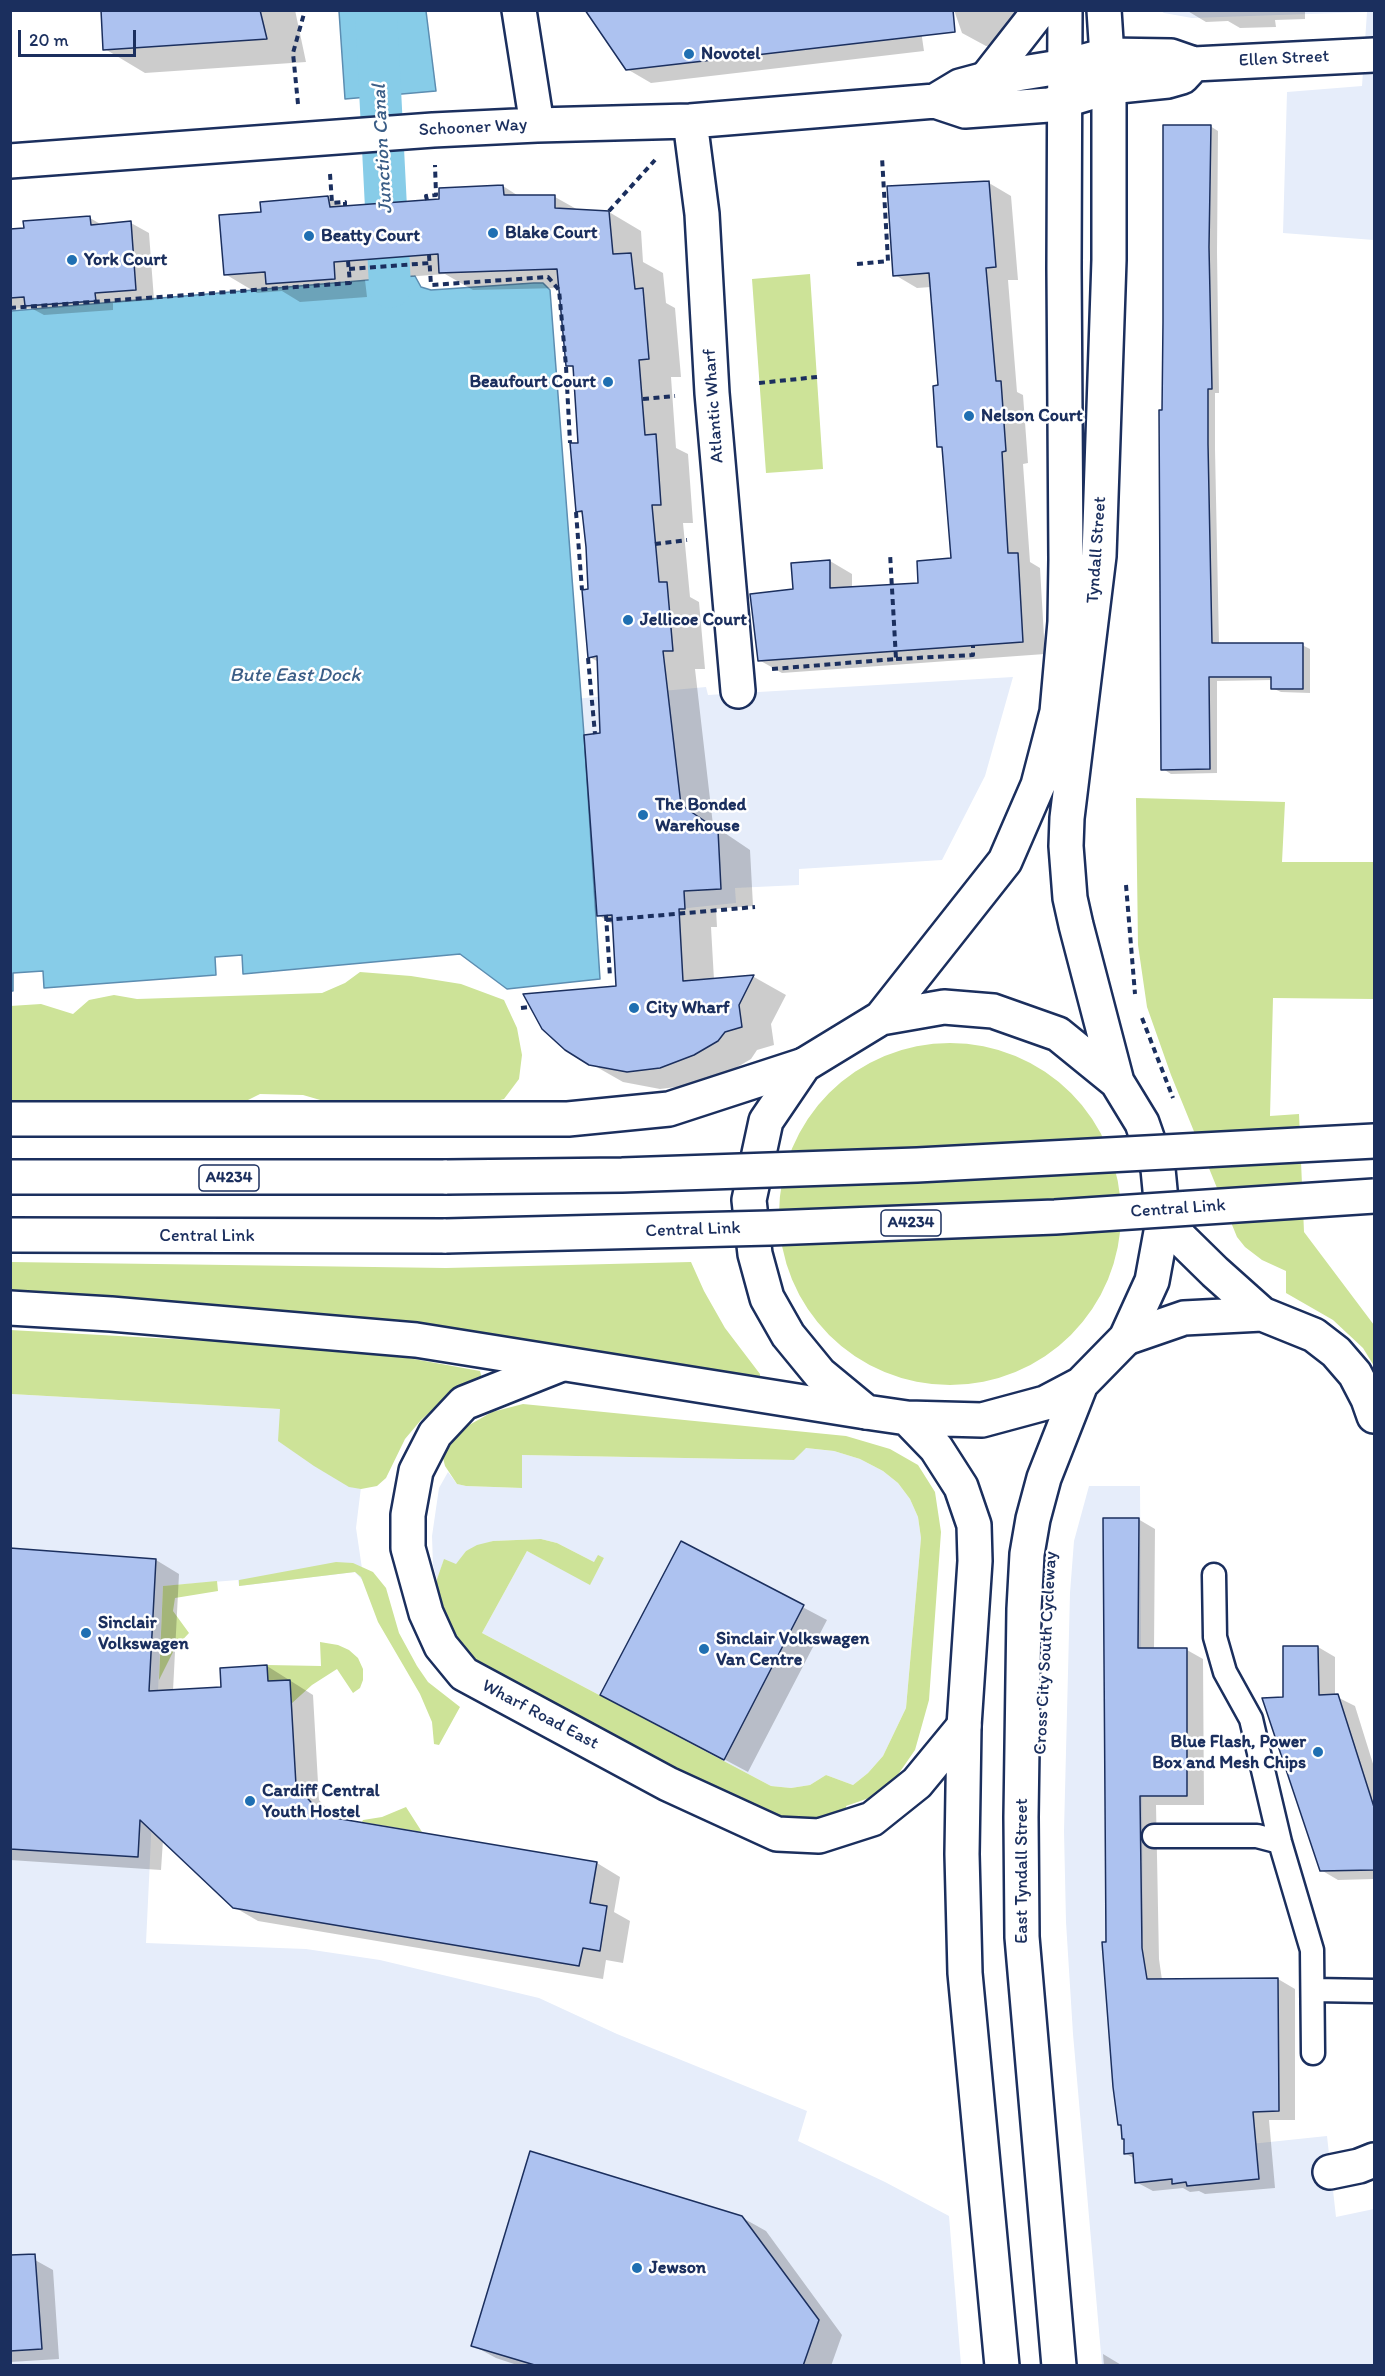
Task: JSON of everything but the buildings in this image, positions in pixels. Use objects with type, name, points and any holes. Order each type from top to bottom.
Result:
[{"type":"street","points":[[519,10],[537,125]]},
{"type":"street","points":[[986,79],[1040,10]]},
{"type":"street","name":"Tyndall Street","points":[[881,1018],[1005,861],[1038,785],[1057,712],[1065,622],[1066,560],[1065,10]]},
{"type":"street","name":"Tyndall Street","points":[[1104,10],[1109,87],[1108,260],[1099,556],[1067,818],[1066,846],[1070,897],[1076,925],[1117,1082]]},
{"type":"street","name":"Ellen Street","points":[[1066,66],[1107,55],[1171,56],[1194,64],[1374,55]]},
{"type":"street","points":[[1109,87],[1168,81],[1182,77],[1194,64]]},
{"type":"street","name":"Schooner Way","points":[[935,101],[960,86],[986,79],[1066,66]]},
{"type":"street","name":"Schooner Way","points":[[10,161],[433,130],[690,121],[935,101],[965,111],[1049,105],[1109,87]]},
{"type":"street","name":"Atlantic Wharf","points":[[690,121],[702,214],[712,393],[737,681]]},
{"type":"street","points":[[10,1119],[568,1119],[669,1109],[804,1065],[881,1018],[944,1007],[993,1011],[1058,1034],[1117,1082],[1142,1123],[1158,1169],[1163,1221],[1152,1281],[1126,1338],[1081,1384],[1046,1403],[982,1420],[907,1418],[416,1340],[111,1314],[10,1308]]},
{"type":"street","points":[[804,1065],[766,1121],[749,1200],[755,1254],[767,1298],[788,1335],[820,1374],[866,1412]]},
{"type":"street","name":"A4234","points":[[10,1178],[622,1175],[929,1165],[1374,1141]]},
{"type":"street","name":"Central Link","points":[[10,1236],[446,1236],[770,1228],[1055,1217],[1374,1196]]},
{"type":"street","points":[[1163,1221],[1262,1314],[1314,1335],[1336,1352],[1355,1374],[1374,1416]]},
{"type":"street","points":[[1126,1338],[1184,1318],[1262,1314]]},
{"type":"street","name":"Wharf Road East","points":[[562,1364],[464,1403],[435,1434],[416,1472],[408,1515],[408,1548],[426,1612],[441,1646],[464,1674],[668,1784],[777,1834],[819,1836],[872,1819],[917,1783],[964,1726]]},
{"type":"street","name":"East Tyndall Street","points":[[1059,2366],[1022,1937],[1024,1609],[1027,1554],[1033,1519],[1044,1478],[1081,1384]]},
{"type":"street","points":[[907,1418],[936,1448],[961,1487],[974,1525],[975,1561],[964,1726],[962,1862],[965,1973],[1002,2366]]},
{"type":"street","points":[[1330,2172],[1359,2166],[1374,2160]]},
{"type":"lane","points":[[1214,1575],[1215,1637],[1226,1672],[1251,1719],[1280,1842],[1312,1950],[1313,2053]]},
{"type":"lane","points":[[1154,1836],[1257,1836],[1280,1842]]},
{"type":"lane","points":[[1313,1990],[1374,1991]]},
{"type":"path","points":[[305,10],[293,53],[299,118],[328,137]]},
{"type":"path","points":[[609,211],[690,121]]},
{"type":"path","points":[[857,264],[888,261],[882,157]]},
{"type":"path","points":[[427,200],[426,196],[436,195]]},
{"type":"path","points":[[332,203],[345,202],[345,206]]},
{"type":"path","points":[[429,255],[431,285],[548,277],[552,272]]},
{"type":"path","points":[[10,308],[350,283],[348,261]]},
{"type":"path","points":[[349,269],[430,263]]},
{"type":"path","points":[[548,277],[559,290],[570,444]]},
{"type":"path","points":[[759,383],[818,377]]},
{"type":"path","points":[[576,512],[582,590]]},
{"type":"path","points":[[890,553],[896,659]]},
{"type":"path","points":[[737,681],[896,659],[973,655],[973,646]]},
{"type":"path","points":[[588,658],[595,734]]},
{"type":"path","points":[[1126,885],[1135,996]]},
{"type":"path","points":[[610,976],[606,917],[755,907]]},
{"type":"path","points":[[521,1008],[530,1007]]},
{"type":"path","points":[[1138,1007],[1177,1106]]},
{"type":"shaded area","points":[[1161,11],[1374,11],[1374,240],[1283,233],[1287,92],[1362,86],[1367,12],[1192,18]]},
{"type":"shaded area","points":[[1013,677],[985,776],[942,860],[799,869],[799,885],[735,888],[736,903],[591,918],[574,699],[706,687],[708,695]]},
{"type":"shaded area","points":[[10,1394],[370,1414],[356,1528],[364,1582],[355,1572],[239,1586],[238,1580],[163,1586],[146,1943],[306,1949],[380,1960],[539,1998],[617,2034],[807,2111],[798,2141],[885,2182],[949,2216],[961,2365],[11,2365]]},
{"type":"shaded area","points":[[805,1448],[834,1451],[860,1459],[883,1471],[898,1483],[910,1499],[918,1517],[921,1538],[906,1708],[883,1756],[853,1785],[826,1775],[810,1785],[791,1788],[771,1786],[482,1633],[527,1551],[590,1584],[604,1558],[594,1562],[557,1543],[541,1539],[493,1541],[466,1551],[456,1565],[444,1560],[437,1579],[433,1565],[432,1536],[439,1488],[448,1472],[457,1484],[466,1486],[521,1488],[522,1455],[794,1460]]},
{"type":"shaded area","points":[[1089,1486],[1140,1486],[1143,1933],[1139,1961],[1193,2150],[1327,2136],[1336,2217],[1374,2209],[1374,2365],[1102,2365],[1073,2034],[1066,1922],[1064,1831],[1070,1593],[1074,1541]]},
{"type":"green space","points":[[810,274],[823,469],[766,473],[752,279]]},
{"type":"green space","points":[[1136,798],[1285,802],[1282,862],[1374,862],[1374,999],[1273,998],[1270,1116],[1299,1114],[1304,1232],[1374,1325],[1374,1366],[1363,1348],[1333,1320],[1286,1293],[1286,1271],[1262,1260],[1245,1247],[1237,1237],[1171,1075],[1147,1007],[1138,945]]},
{"type":"green space","points":[[360,972],[411,976],[461,984],[504,1000],[517,1028],[522,1055],[519,1079],[504,1099],[485,1104],[381,1101],[341,1106],[303,1095],[260,1094],[240,1104],[24,1107],[11,1102],[10,1006],[41,1004],[73,1014],[89,1000],[114,995],[137,999],[322,993],[345,983]]},
{"type":"green space","points":[[950,1043],[983,1046],[1015,1056],[1045,1072],[1071,1093],[1092,1119],[1108,1149],[1118,1181],[1121,1214],[1118,1247],[1108,1279],[1092,1309],[1071,1335],[1045,1356],[1015,1372],[983,1382],[950,1385],[917,1382],[885,1372],[855,1356],[829,1335],[808,1309],[792,1279],[782,1247],[779,1214],[782,1181],[792,1149],[808,1119],[829,1093],[855,1072],[885,1056],[917,1046]]},
{"type":"green space","points":[[10,1262],[446,1268],[691,1262],[725,1328],[760,1374],[760,1378],[753,1383],[447,1328],[11,1296]]},
{"type":"green space","points":[[10,1330],[300,1346],[408,1358],[480,1371],[482,1379],[449,1395],[421,1420],[405,1439],[386,1478],[377,1486],[361,1489],[349,1487],[278,1441],[280,1409],[11,1394]]},
{"type":"green space","points":[[523,1404],[846,1436],[890,1449],[918,1465],[935,1492],[941,1532],[929,1700],[915,1750],[897,1776],[872,1797],[846,1806],[847,1814],[810,1823],[784,1820],[732,1797],[477,1663],[460,1646],[443,1620],[437,1599],[437,1579],[444,1559],[456,1564],[466,1551],[477,1545],[493,1541],[541,1539],[557,1543],[594,1562],[598,1555],[604,1558],[590,1585],[527,1551],[482,1633],[771,1786],[791,1788],[810,1785],[826,1775],[853,1785],[883,1756],[906,1708],[921,1538],[918,1517],[910,1499],[898,1483],[883,1471],[860,1459],[834,1451],[806,1448],[794,1460],[522,1455],[522,1488],[457,1484],[445,1466],[443,1458],[444,1446],[450,1436],[492,1412]]},
{"type":"green space","points":[[336,1562],[353,1563],[373,1572],[386,1588],[399,1633],[417,1666],[428,1682],[460,1707],[439,1745],[434,1744],[432,1722],[420,1694],[378,1622],[361,1577],[355,1572],[239,1586],[239,1580]]},
{"type":"green space","points":[[217,1581],[218,1591],[175,1598],[173,1611],[189,1633],[175,1648],[159,1680],[163,1586]]},
{"type":"green space","points":[[320,1642],[338,1645],[349,1650],[358,1658],[363,1669],[360,1688],[353,1693],[337,1669],[312,1685],[291,1704],[290,1680],[268,1681],[267,1665],[321,1666]]},
{"type":"green space","points":[[406,1807],[422,1832],[362,1822],[382,1817]]},
{"type":"water","points":[[339,11],[426,11],[436,91],[345,99]]},
{"type":"water","name":"Bute East Dock","points":[[415,276],[421,287],[431,290],[543,283],[550,290],[600,979],[507,989],[460,954],[243,974],[242,955],[215,957],[216,975],[44,988],[43,971],[13,973],[13,991],[11,991],[11,311]]},
{"type":"waterway","name":"Junction Canal","points":[[376,10],[390,287]]},
{"type":"place","name":"Novotel","points":[[689,54]]},
{"type":"place","name":"Blake Court","points":[[493,233]]},
{"type":"place","name":"Beatty Court","points":[[309,236]]},
{"type":"place","name":"York Court","points":[[72,260]]},
{"type":"place","name":"Beaufourt Court","points":[[608,382]]},
{"type":"place","name":"Nelson Court","points":[[969,416]]},
{"type":"place","name":"Jellicoe Court","points":[[628,620]]},
{"type":"place","name":"The Bonded Warehouse","points":[[643,815]]},
{"type":"place","name":"City Wharf","points":[[634,1008]]},
{"type":"place","name":"Sinclair Volkswagen","points":[[86,1633]]},
{"type":"place","name":"Sinclair Volkswagen Van Centre","points":[[704,1649]]},
{"type":"place","name":"Blue Flash, Power Box and Mesh Chips","points":[[1318,1752]]},
{"type":"place","name":"Cardiff Central Youth Hostel","points":[[250,1801]]},
{"type":"place","name":"Jewson","points":[[637,2268]]}]
